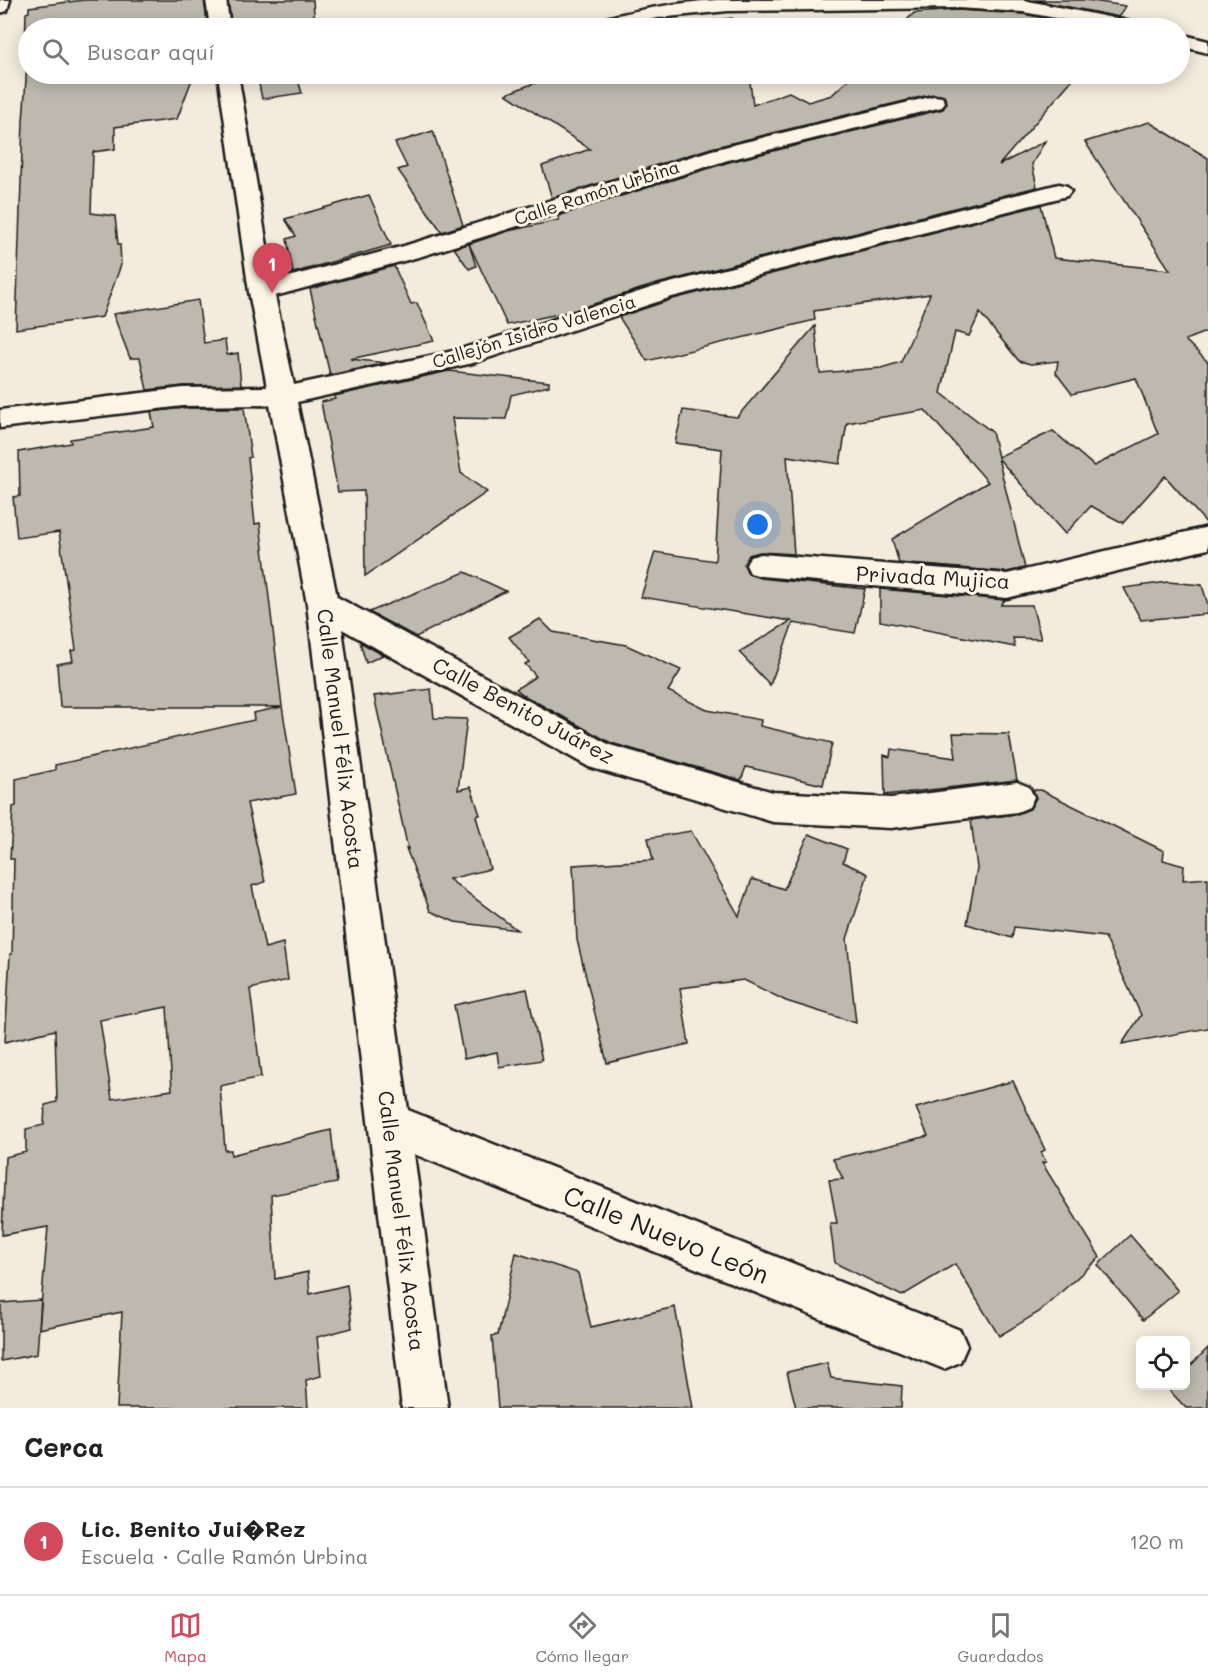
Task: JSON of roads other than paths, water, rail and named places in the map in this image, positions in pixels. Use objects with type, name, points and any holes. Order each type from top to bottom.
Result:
[{"type":"street","points":[[0,0],[0,7]]},
{"type":"street","points":[[216,0],[219,18]]},
{"type":"street","points":[[615,18],[671,8],[715,4],[909,3],[1008,4],[1081,18]]},
{"type":"street","points":[[1190,43],[1208,47]]},
{"type":"street","name":"Calle Manuel Félix Acosta","points":[[230,84],[262,292],[323,604],[425,1408]]},
{"type":"street","name":"Calle Ramón Urbina","points":[[262,292],[413,251],[720,154],[934,102]]},
{"type":"street","name":"Callejón Isidro Valencia","points":[[0,419],[183,397],[284,396],[464,357],[663,292],[1059,190]]},
{"type":"street","name":"Privada Mujica","points":[[761,566],[1007,586],[1208,538]]},
{"type":"street","name":"Calle Benito Juárez","points":[[323,604],[601,756],[773,807],[891,813],[1017,797]]},
{"type":"street","name":"Calle Nuevo León","points":[[388,1123],[944,1346]]},
{"type":"place","name":"Lic. Benito Jui�Rez","points":[[272,293]]}]
